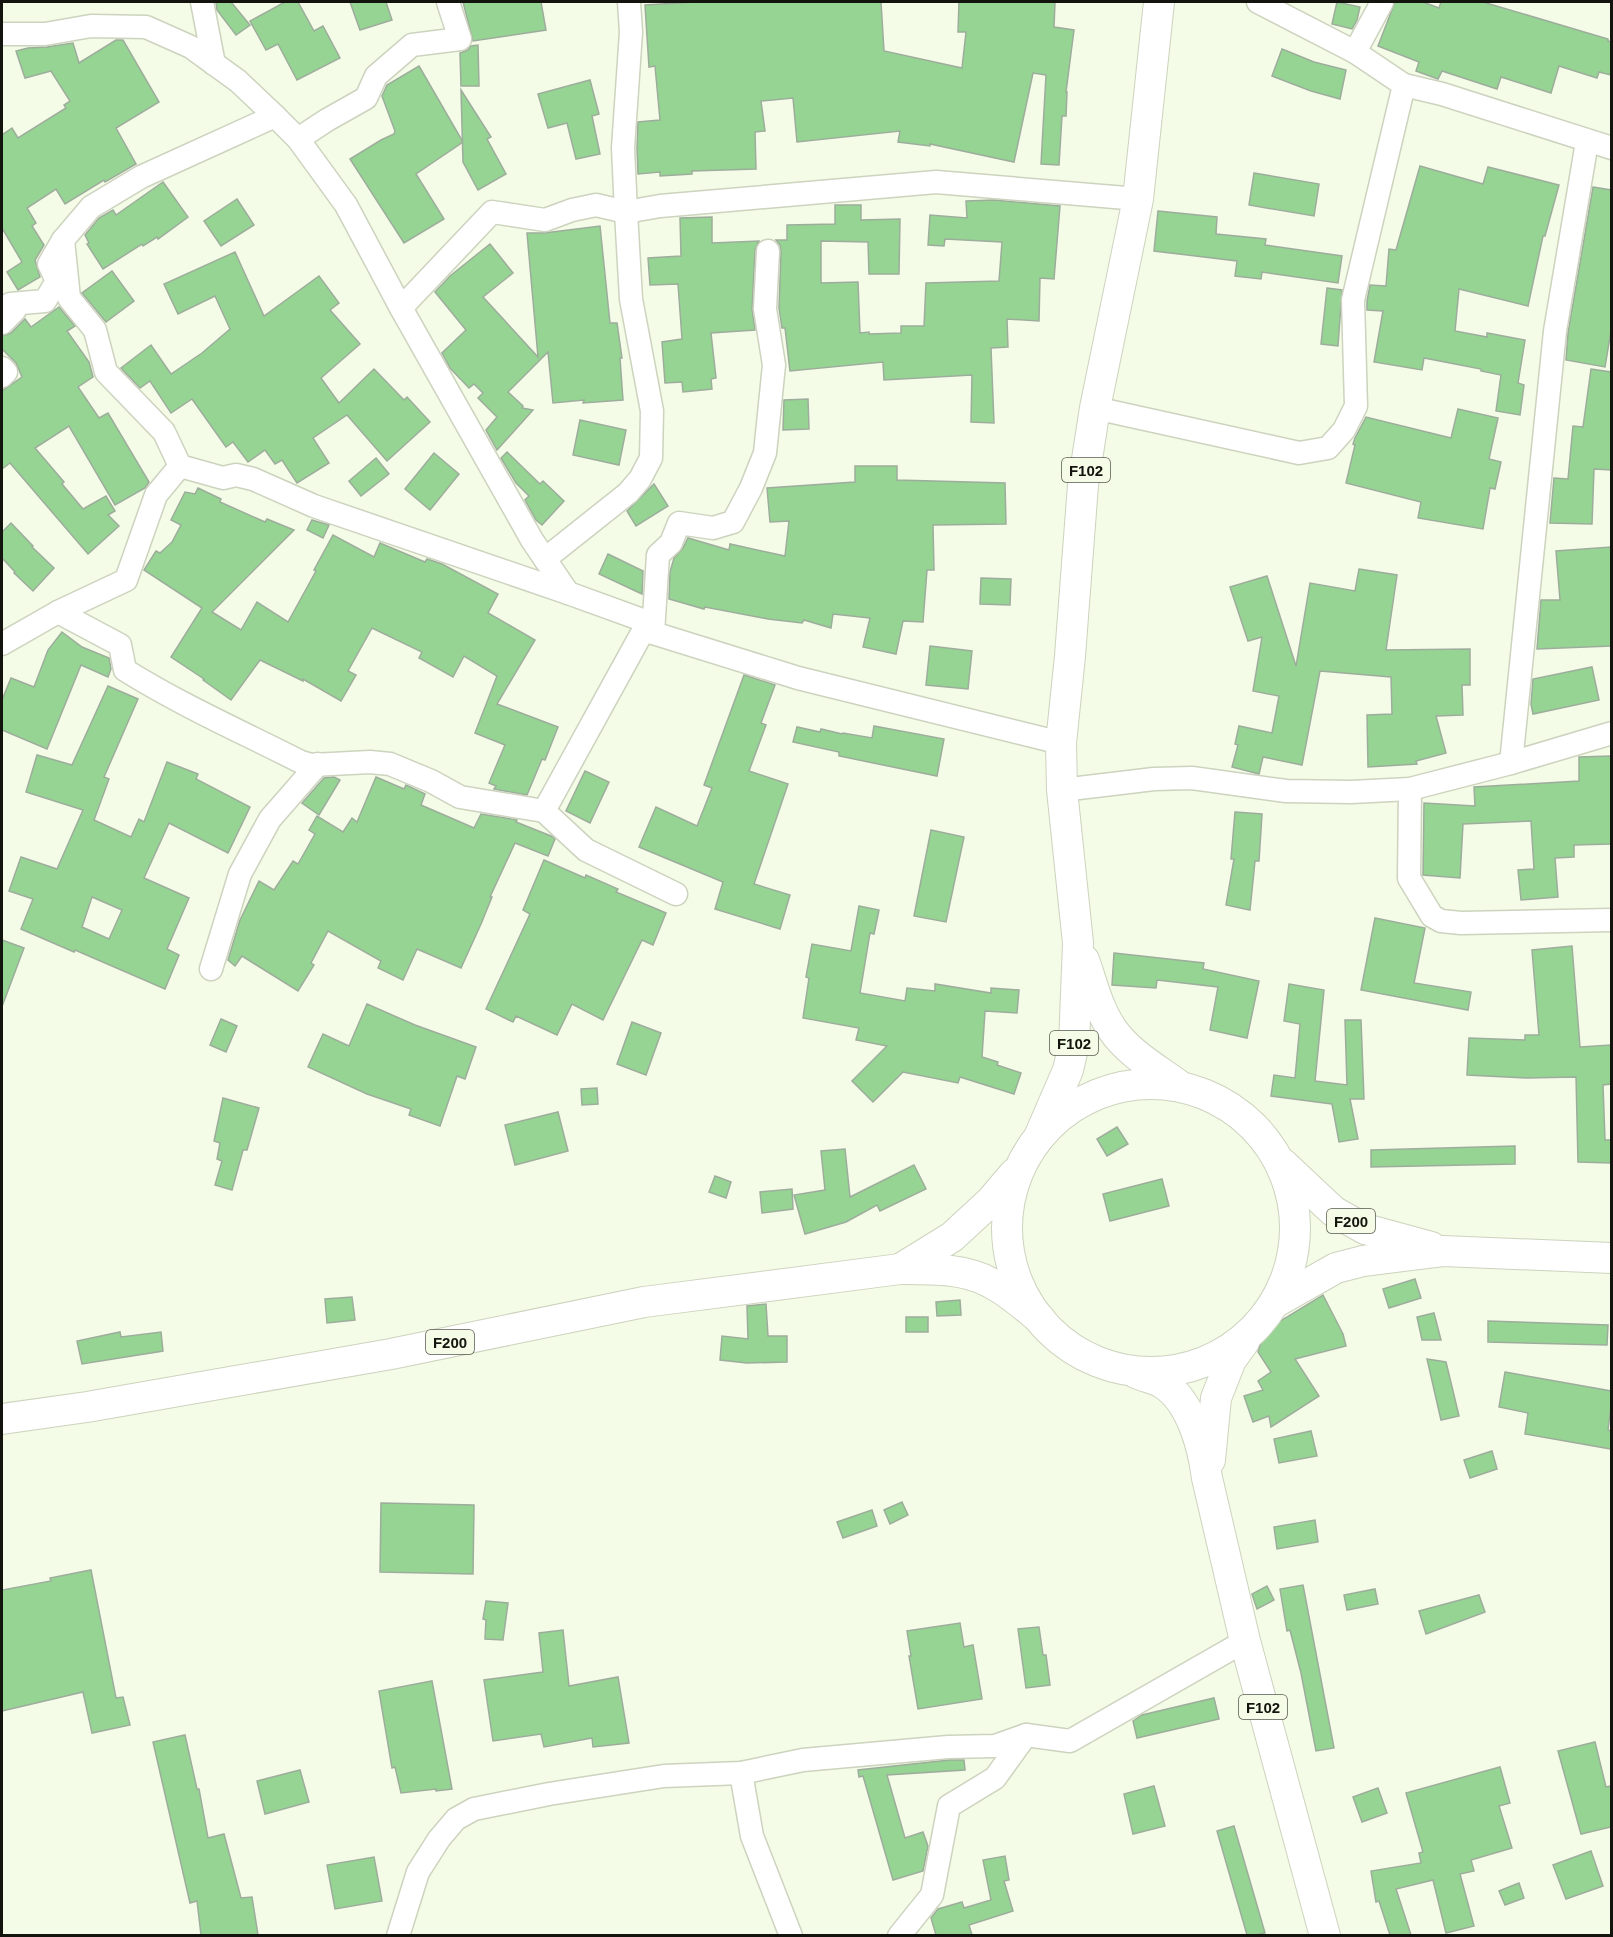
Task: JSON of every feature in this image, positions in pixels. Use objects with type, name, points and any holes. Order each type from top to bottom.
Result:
[{"type":"main road","name":"F102","points":[[1039,1137],[1068,1070],[1074,1044],[1078,943],[1062,790],[1060,744],[1070,656],[1083,485],[1095,408],[1138,199],[1157,2]]},
{"type":"main road","name":"F102","points":[[1078,943],[1101,1008],[1111,1028],[1136,1054],[1180,1086]]},
{"type":"main road","points":[[1141,1083],[1180,1086],[1220,1100],[1253,1125],[1278,1158],[1294,1205],[1293,1255],[1276,1302],[1249,1335],[1223,1354],[1194,1366],[1163,1372],[1132,1371],[1106,1365],[1081,1353],[1059,1338],[1040,1319],[1019,1284],[1008,1245],[1009,1204],[1021,1165],[1039,1137],[1068,1109],[1102,1091],[1141,1083]]},
{"type":"main road","name":"F200","points":[[1278,1158],[1333,1211],[1365,1229],[1443,1251]]},
{"type":"main road","name":"F200","points":[[900,1269],[952,1237],[972,1220],[991,1202],[1021,1165]]},
{"type":"main road","name":"F200","points":[[1276,1302],[1336,1268],[1363,1261],[1443,1251],[1611,1258]]},
{"type":"main road","name":"F200","points":[[2,1419],[87,1407],[391,1354],[644,1302],[900,1269],[940,1269],[990,1282],[1040,1319]]},
{"type":"main road","name":"F102","points":[[1207,1478],[1214,1435],[1216,1398],[1231,1360],[1249,1335]]},
{"type":"main road","name":"F102","points":[[1132,1371],[1162,1383],[1173,1392],[1185,1408],[1204,1452],[1207,1478],[1245,1641],[1325,1935]]},
{"type":"street","points":[[202,2],[214,64]]},
{"type":"street","points":[[298,139],[366,98],[376,76],[412,45],[460,39],[448,2]]},
{"type":"street","points":[[545,559],[628,493],[640,479],[651,458],[652,411],[631,299],[626,212],[623,147],[632,32],[629,2]]},
{"type":"street","points":[[1258,2],[1355,52],[1404,85],[1443,94],[1611,148]]},
{"type":"street","points":[[1355,52],[1382,2]]},
{"type":"street","points":[[2,34],[45,34],[91,26],[146,27],[191,47],[238,81],[275,116],[298,139],[346,205],[401,308],[532,540],[568,592]]},
{"type":"street","points":[[1095,408],[1299,453],[1328,448],[1344,430],[1356,406],[1353,300],[1404,85]]},
{"type":"street","points":[[2,323],[15,310],[10,304],[45,301],[57,281],[49,264],[63,240],[92,207],[141,177],[275,116]]},
{"type":"street","points":[[1511,764],[1555,331],[1587,142]]},
{"type":"street","points":[[401,308],[492,212],[545,220],[572,210],[596,206],[626,212],[660,206],[936,182],[1138,199]]},
{"type":"street","points":[[63,240],[69,298],[95,330],[106,372],[164,432],[180,466],[223,478],[236,475],[253,479],[314,506],[568,592],[650,628],[798,678],[1060,744]]},
{"type":"street","points":[[544,811],[650,628],[658,555],[671,543],[679,523],[713,528],[733,522],[752,488],[765,453],[774,365],[765,309],[768,251]]},
{"type":"street","points":[[2,368],[6,372],[2,376]]},
{"type":"street","points":[[2,644],[58,612],[126,580],[156,495],[180,466]]},
{"type":"street","points":[[58,612],[120,645],[125,670],[234,730],[301,762],[390,764],[460,797],[544,811],[586,850],[676,894]]},
{"type":"street","points":[[1062,790],[1154,779],[1192,778],[1286,791],[1351,792],[1410,789],[1511,764],[1611,733]]},
{"type":"street","points":[[211,969],[240,874],[270,819],[318,764]]},
{"type":"street","points":[[1410,789],[1409,878],[1432,916],[1441,921],[1461,923],[1611,920]]},
{"type":"street","points":[[398,1935],[418,1872],[439,1839],[456,1819],[474,1809],[549,1794],[664,1776],[741,1773],[833,1756],[948,1747],[994,1746],[1026,1735],[1070,1741],[1245,1641]]},
{"type":"street","points":[[899,1935],[932,1895],[949,1806],[995,1778],[1026,1735]]},
{"type":"street","points":[[741,1773],[752,1836],[790,1935]]},
{"type":"building","points":[[216,2],[231,2],[250,25],[236,35],[217,10]]},
{"type":"building","points":[[285,2],[298,2],[314,31],[323,26],[340,58],[297,80],[278,44],[266,50],[250,21]]},
{"type":"building","points":[[350,2],[386,2],[392,20],[360,30]]},
{"type":"building","points":[[463,2],[541,2],[546,30],[473,41]]},
{"type":"building","points":[[695,2],[881,2],[884,51],[962,68],[966,32],[958,32],[959,2],[1055,2],[1054,27],[1074,30],[1066,92],[1066,116],[1062,116],[1059,165],[1041,164],[1046,75],[1033,73],[1014,162],[930,144],[930,146],[898,142],[900,131],[797,142],[793,98],[761,101],[765,131],[755,132],[756,169],[692,171],[692,174],[660,176],[660,172],[638,174],[638,122],[660,120],[655,66],[649,67],[645,5]]},
{"type":"building","points":[[1337,2],[1360,7],[1352,29],[1332,24]]},
{"type":"building","points":[[1395,2],[1423,2],[1439,8],[1441,2],[1483,2],[1608,39],[1611,42],[1611,75],[1599,72],[1597,78],[1559,66],[1551,93],[1501,77],[1497,89],[1442,71],[1438,79],[1416,71],[1419,62],[1378,46]]},
{"type":"building","points":[[116,40],[123,40],[159,102],[116,128],[136,164],[65,204],[56,189],[27,208],[36,223],[32,226],[44,245],[35,260],[40,277],[18,290],[7,272],[22,262],[2,228],[2,135],[12,128],[18,138],[66,108],[64,105],[70,101],[51,71],[25,78],[16,51],[73,43],[79,63]]},
{"type":"building","points":[[478,45],[479,86],[461,86],[460,53],[471,46]]},
{"type":"building","points":[[1282,49],[1314,62],[1346,70],[1340,99],[1272,76]]},
{"type":"building","points":[[419,66],[463,142],[416,174],[444,219],[404,243],[350,159],[394,134],[395,131],[382,96],[387,85]]},
{"type":"building","points":[[590,80],[599,114],[592,116],[600,154],[576,159],[567,123],[548,128],[538,94]]},
{"type":"building","points":[[461,90],[491,137],[487,139],[506,174],[478,190],[463,162]]},
{"type":"building","points":[[1420,166],[1483,184],[1488,167],[1559,185],[1545,236],[1543,236],[1528,306],[1459,289],[1455,331],[1487,337],[1487,333],[1525,340],[1518,383],[1524,385],[1520,415],[1496,411],[1501,375],[1424,358],[1422,370],[1374,362],[1383,311],[1367,310],[1370,285],[1386,286],[1389,249],[1396,250]]},
{"type":"building","points":[[1254,173],[1319,184],[1314,216],[1249,205]]},
{"type":"building","points":[[163,182],[188,217],[158,239],[157,237],[143,246],[142,244],[103,269],[87,244],[89,243],[85,235],[99,218],[113,210],[116,215]]},
{"type":"building","points":[[1593,187],[1611,190],[1611,331],[1605,367],[1566,360],[1568,333]]},
{"type":"building","points":[[237,199],[254,225],[221,246],[204,221]]},
{"type":"building","points":[[994,200],[1060,206],[1054,279],[1040,278],[1039,321],[1007,319],[1008,347],[991,348],[994,423],[971,422],[972,375],[884,380],[883,362],[790,371],[785,328],[782,328],[779,308],[781,252],[776,240],[787,240],[787,225],[835,224],[835,205],[861,205],[861,220],[900,219],[899,274],[869,274],[868,242],[821,241],[821,283],[858,282],[860,333],[901,333],[901,326],[924,326],[926,283],[999,281],[1002,242],[945,239],[944,246],[928,245],[930,215],[967,218],[966,201]]},
{"type":"building","points":[[1158,211],[1217,217],[1216,234],[1266,239],[1265,245],[1342,256],[1338,283],[1262,272],[1261,279],[1235,276],[1237,261],[1154,251]]},
{"type":"building","points":[[712,217],[712,243],[759,241],[755,250],[752,309],[755,330],[711,333],[716,378],[711,379],[712,389],[683,392],[682,382],[665,383],[662,342],[682,339],[678,284],[650,285],[648,258],[681,256],[680,218]]},
{"type":"building","points":[[600,226],[610,323],[617,323],[622,358],[620,358],[623,400],[553,403],[548,352],[508,392],[523,406],[522,408],[533,410],[497,450],[486,430],[497,417],[478,398],[483,393],[474,384],[469,388],[450,368],[442,353],[466,330],[435,292],[450,276],[490,244],[513,273],[483,297],[538,357],[527,233]]},
{"type":"building","points":[[235,252],[264,316],[319,276],[339,303],[330,310],[360,344],[321,378],[339,403],[374,369],[404,400],[407,397],[430,422],[387,461],[347,415],[313,438],[329,463],[297,483],[282,460],[275,464],[265,450],[248,462],[233,442],[226,447],[192,399],[171,413],[150,381],[140,388],[121,368],[151,345],[171,374],[202,353],[230,329],[215,296],[178,314],[164,284]]},
{"type":"building","points":[[112,271],[134,301],[106,322],[82,293]]},
{"type":"building","points":[[1327,288],[1342,290],[1338,346],[1321,344]]},
{"type":"building","points":[[59,307],[75,326],[67,331],[89,362],[93,377],[78,387],[99,418],[108,413],[149,482],[145,488],[115,505],[69,426],[35,448],[83,509],[106,496],[115,511],[108,515],[119,526],[88,554],[10,463],[2,469],[2,391],[22,377],[16,363],[2,349],[2,336],[11,333],[25,319],[31,327]]},
{"type":"building","points":[[1591,369],[1611,372],[1611,470],[1594,469],[1592,524],[1550,523],[1554,478],[1568,479],[1573,426],[1583,427]]},
{"type":"building","points":[[808,399],[809,429],[783,430],[784,400]]},
{"type":"building","points":[[1458,409],[1498,418],[1489,459],[1501,462],[1495,489],[1490,488],[1483,529],[1418,518],[1421,502],[1346,483],[1355,445],[1353,444],[1366,417],[1451,438]]},
{"type":"building","points":[[580,420],[626,430],[619,465],[573,455]]},
{"type":"building","points":[[507,452],[540,484],[543,481],[564,501],[542,525],[536,520],[525,500],[529,496],[516,483],[501,458]]},
{"type":"building","points":[[434,453],[459,474],[430,510],[405,489]]},
{"type":"building","points":[[376,458],[389,474],[361,496],[349,481]]},
{"type":"building","points":[[855,466],[897,466],[897,480],[1005,483],[1006,524],[933,525],[934,570],[927,570],[923,622],[903,621],[896,654],[863,647],[870,618],[833,614],[831,628],[804,620],[802,623],[705,607],[704,609],[669,599],[670,572],[674,558],[688,538],[729,550],[730,544],[785,556],[789,521],[770,522],[767,488],[855,482]]},
{"type":"building","points":[[654,484],[668,506],[636,526],[627,511]]},
{"type":"building","points":[[198,488],[221,499],[220,502],[265,522],[267,519],[294,530],[212,612],[241,630],[257,602],[288,622],[333,535],[374,557],[380,543],[425,562],[427,559],[442,564],[498,594],[488,613],[535,640],[497,704],[558,727],[545,760],[542,759],[527,795],[494,789],[496,786],[489,783],[505,745],[475,733],[497,676],[464,656],[453,677],[419,658],[422,652],[372,628],[348,671],[356,675],[341,701],[303,679],[303,681],[260,660],[231,700],[171,657],[202,608],[144,570],[156,551],[160,553],[172,542],[181,525],[171,520],[185,492],[195,494]]},
{"type":"building","points":[[312,520],[329,525],[323,538],[307,530]]},
{"type":"building","points":[[11,523],[54,568],[33,591],[2,558],[2,532]]},
{"type":"building","points":[[1611,547],[1611,646],[1537,649],[1541,600],[1560,600],[1556,551]]},
{"type":"building","points":[[608,554],[643,571],[642,594],[599,574]]},
{"type":"building","points":[[1359,569],[1397,575],[1386,650],[1470,649],[1470,685],[1462,685],[1463,715],[1436,716],[1446,753],[1416,761],[1417,764],[1368,767],[1367,715],[1392,714],[1391,677],[1320,671],[1302,765],[1263,757],[1259,774],[1232,767],[1238,745],[1235,744],[1239,726],[1272,733],[1279,696],[1253,691],[1262,637],[1248,641],[1230,587],[1267,576],[1296,666],[1310,583],[1355,591]]},
{"type":"building","points":[[981,578],[1011,579],[1010,605],[980,604]]},
{"type":"building","points":[[62,632],[82,647],[109,658],[111,669],[108,677],[81,665],[47,749],[2,730],[2,700],[11,678],[34,687],[48,650]]},
{"type":"building","points":[[930,646],[972,651],[968,689],[926,685]]},
{"type":"building","points":[[1592,667],[1599,700],[1533,714],[1531,704],[1533,679]]},
{"type":"building","points":[[744,675],[775,685],[761,723],[766,725],[749,771],[788,784],[754,884],[790,895],[780,929],[715,909],[723,882],[639,847],[656,807],[697,826],[712,788],[704,785]]},
{"type":"building","points":[[108,686],[138,699],[104,777],[109,779],[94,820],[131,837],[139,819],[144,822],[167,762],[198,774],[196,779],[250,807],[228,853],[169,823],[144,878],[189,898],[167,949],[179,955],[165,989],[21,929],[33,899],[9,891],[21,857],[57,869],[83,810],[26,792],[37,755],[72,765]],"holes":[[[92,897],[122,910],[109,939],[82,927]]]},
{"type":"building","points":[[874,726],[944,739],[937,776],[839,756],[839,752],[793,742],[797,727],[872,738]]},
{"type":"building","points":[[1611,756],[1611,844],[1574,845],[1574,857],[1555,858],[1558,897],[1521,900],[1518,870],[1534,869],[1531,821],[1463,824],[1460,878],[1423,875],[1424,803],[1475,806],[1474,787],[1579,781],[1579,757]]},
{"type":"building","points":[[585,771],[609,782],[590,823],[566,811]]},
{"type":"building","points":[[334,777],[340,780],[319,815],[302,803],[324,778]]},
{"type":"building","points":[[376,777],[404,789],[406,785],[425,794],[421,805],[474,828],[481,814],[517,820],[516,822],[555,839],[548,856],[515,843],[461,968],[417,949],[403,980],[378,968],[381,961],[328,931],[311,963],[314,965],[298,991],[242,956],[235,966],[228,960],[240,920],[259,881],[274,890],[293,861],[298,864],[315,834],[309,830],[317,816],[343,832],[352,818],[357,822]]},
{"type":"building","points":[[1235,812],[1262,814],[1259,861],[1255,861],[1250,910],[1226,905],[1234,859],[1231,859]]},
{"type":"building","points":[[931,830],[964,837],[946,922],[914,916]]},
{"type":"building","points":[[544,860],[585,878],[586,875],[618,889],[616,892],[666,913],[653,945],[642,940],[603,1020],[572,1004],[557,1035],[516,1016],[513,1022],[486,1009],[530,914],[523,910]]},
{"type":"building","points":[[859,906],[879,910],[874,934],[870,933],[860,993],[905,1001],[907,988],[935,991],[935,984],[991,993],[991,988],[1019,990],[1017,1013],[985,1011],[982,1057],[1021,1073],[1014,1094],[960,1077],[958,1083],[903,1072],[873,1102],[852,1081],[887,1046],[856,1040],[859,1028],[803,1018],[809,978],[806,977],[812,944],[851,951]]},
{"type":"building","points":[[1375,918],[1425,928],[1414,983],[1471,992],[1468,1010],[1361,990]]},
{"type":"building","points":[[2,940],[24,948],[3,1004],[2,1003]]},
{"type":"building","points":[[1572,946],[1580,1047],[1611,1045],[1611,1084],[1603,1085],[1605,1140],[1611,1140],[1611,1163],[1578,1162],[1576,1077],[1527,1078],[1467,1075],[1469,1038],[1525,1040],[1525,1035],[1539,1035],[1532,950]]},
{"type":"building","points":[[1114,953],[1204,963],[1203,969],[1259,981],[1247,1038],[1210,1030],[1218,987],[1157,980],[1156,988],[1112,985]]},
{"type":"building","points":[[1289,984],[1324,990],[1315,1081],[1347,1085],[1345,1020],[1361,1020],[1364,1099],[1350,1099],[1358,1139],[1339,1142],[1332,1104],[1271,1096],[1274,1075],[1295,1078],[1300,1024],[1284,1021]]},
{"type":"building","points":[[367,1004],[415,1025],[476,1047],[465,1079],[457,1076],[440,1126],[409,1115],[411,1109],[367,1094],[308,1067],[323,1034],[349,1046]]},
{"type":"building","points":[[221,1019],[237,1026],[226,1052],[210,1045]]},
{"type":"building","points":[[632,1022],[661,1033],[646,1075],[617,1064]]},
{"type":"building","points":[[597,1088],[598,1104],[582,1105],[581,1089]]},
{"type":"building","points":[[223,1098],[259,1108],[247,1150],[243,1150],[232,1190],[215,1185],[222,1161],[217,1159],[220,1143],[214,1141]]},
{"type":"building","points":[[558,1112],[568,1151],[515,1165],[505,1125]]},
{"type":"building","points":[[1117,1127],[1128,1144],[1107,1156],[1097,1139]]},
{"type":"building","points":[[1515,1146],[1515,1164],[1371,1167],[1371,1150]]},
{"type":"building","points":[[845,1149],[850,1197],[914,1165],[926,1189],[880,1211],[877,1205],[846,1222],[805,1234],[794,1195],[825,1190],[821,1151]]},
{"type":"building","points":[[715,1176],[731,1182],[726,1198],[709,1192]]},
{"type":"building","points":[[1162,1179],[1169,1206],[1110,1221],[1103,1194]]},
{"type":"building","points":[[792,1189],[793,1209],[762,1213],[760,1192]]},
{"type":"building","points":[[1415,1279],[1421,1298],[1389,1308],[1383,1289]]},
{"type":"building","points":[[1323,1295],[1343,1334],[1346,1346],[1295,1359],[1319,1396],[1271,1427],[1269,1416],[1253,1422],[1244,1396],[1263,1390],[1258,1381],[1271,1372],[1258,1352],[1261,1343],[1259,1334]]},
{"type":"building","points":[[352,1297],[355,1320],[327,1323],[325,1299]]},
{"type":"building","points":[[960,1300],[961,1315],[937,1316],[936,1302]]},
{"type":"building","points":[[766,1304],[768,1336],[787,1336],[787,1362],[747,1363],[720,1360],[722,1336],[748,1339],[747,1306]]},
{"type":"building","points":[[1434,1313],[1441,1340],[1422,1340],[1417,1317]]},
{"type":"building","points":[[906,1317],[928,1317],[928,1332],[906,1332]]},
{"type":"building","points":[[1488,1321],[1608,1325],[1607,1345],[1488,1342]]},
{"type":"building","points":[[120,1332],[121,1337],[161,1332],[163,1351],[82,1364],[77,1341]]},
{"type":"building","points":[[1427,1359],[1446,1362],[1459,1416],[1441,1420]]},
{"type":"building","points":[[1505,1372],[1611,1391],[1608,1430],[1611,1431],[1611,1449],[1525,1434],[1528,1413],[1499,1407]]},
{"type":"building","points":[[1311,1431],[1317,1456],[1279,1463],[1274,1439]]},
{"type":"building","points":[[1492,1451],[1497,1469],[1470,1478],[1464,1460]]},
{"type":"building","points":[[902,1502],[908,1515],[890,1524],[884,1510]]},
{"type":"building","points":[[381,1503],[474,1505],[473,1574],[380,1572]]},
{"type":"building","points":[[872,1510],[877,1526],[843,1538],[837,1522]]},
{"type":"building","points":[[1315,1520],[1318,1542],[1277,1549],[1274,1527]]},
{"type":"building","points":[[91,1570],[116,1698],[123,1697],[130,1725],[92,1733],[83,1692],[2,1711],[2,1590],[51,1581],[50,1578]]},
{"type":"building","points":[[1303,1585],[1334,1748],[1316,1751],[1301,1673],[1290,1630],[1287,1631],[1280,1589]]},
{"type":"building","points":[[1267,1586],[1274,1600],[1257,1609],[1252,1594]]},
{"type":"building","points":[[1375,1589],[1378,1604],[1347,1610],[1344,1595]]},
{"type":"building","points":[[1479,1595],[1485,1612],[1426,1634],[1419,1611]]},
{"type":"building","points":[[486,1601],[508,1603],[503,1640],[485,1639],[486,1620],[483,1619]]},
{"type":"building","points":[[960,1623],[964,1647],[973,1645],[982,1699],[918,1709],[907,1631]]},
{"type":"building","points":[[1039,1627],[1050,1685],[1026,1688],[1018,1629]]},
{"type":"building","points":[[563,1630],[569,1686],[618,1677],[629,1743],[593,1747],[592,1738],[544,1747],[541,1734],[493,1741],[484,1680],[543,1672],[539,1633]]},
{"type":"building","points":[[432,1681],[452,1789],[401,1793],[395,1767],[392,1768],[379,1691]]},
{"type":"building","points":[[1214,1698],[1219,1719],[1137,1738],[1133,1721],[1142,1715]]},
{"type":"building","points":[[185,1735],[197,1789],[199,1789],[208,1838],[224,1834],[241,1898],[252,1897],[258,1935],[201,1935],[197,1901],[190,1903],[153,1742]]},
{"type":"building","points":[[1595,1742],[1606,1787],[1611,1786],[1611,1827],[1581,1834],[1558,1751]]},
{"type":"building","points":[[964,1760],[965,1770],[887,1775],[905,1838],[923,1832],[928,1846],[923,1871],[893,1880],[863,1776],[859,1777],[858,1770]]},
{"type":"building","points":[[1500,1767],[1510,1803],[1499,1806],[1512,1848],[1471,1860],[1474,1871],[1460,1874],[1474,1926],[1446,1933],[1433,1880],[1396,1889],[1411,1935],[1390,1935],[1379,1901],[1376,1902],[1371,1871],[1421,1863],[1419,1853],[1423,1852],[1406,1793]]},
{"type":"building","points":[[300,1770],[309,1802],[265,1814],[257,1781]]},
{"type":"building","points":[[1154,1786],[1165,1826],[1133,1834],[1124,1794]]},
{"type":"building","points":[[1378,1788],[1387,1813],[1362,1822],[1353,1797]]},
{"type":"building","points":[[1234,1826],[1265,1933],[1247,1935],[1217,1831]]},
{"type":"building","points":[[1591,1851],[1603,1886],[1566,1899],[1553,1865]]},
{"type":"building","points":[[1005,1856],[1009,1880],[1004,1881],[1013,1911],[969,1925],[972,1935],[936,1935],[931,1918],[938,1909],[962,1902],[964,1908],[991,1900],[983,1860]]},
{"type":"building","points":[[374,1857],[382,1901],[335,1909],[327,1865]]},
{"type":"building","points":[[1519,1883],[1524,1898],[1505,1905],[1499,1891]]}]
